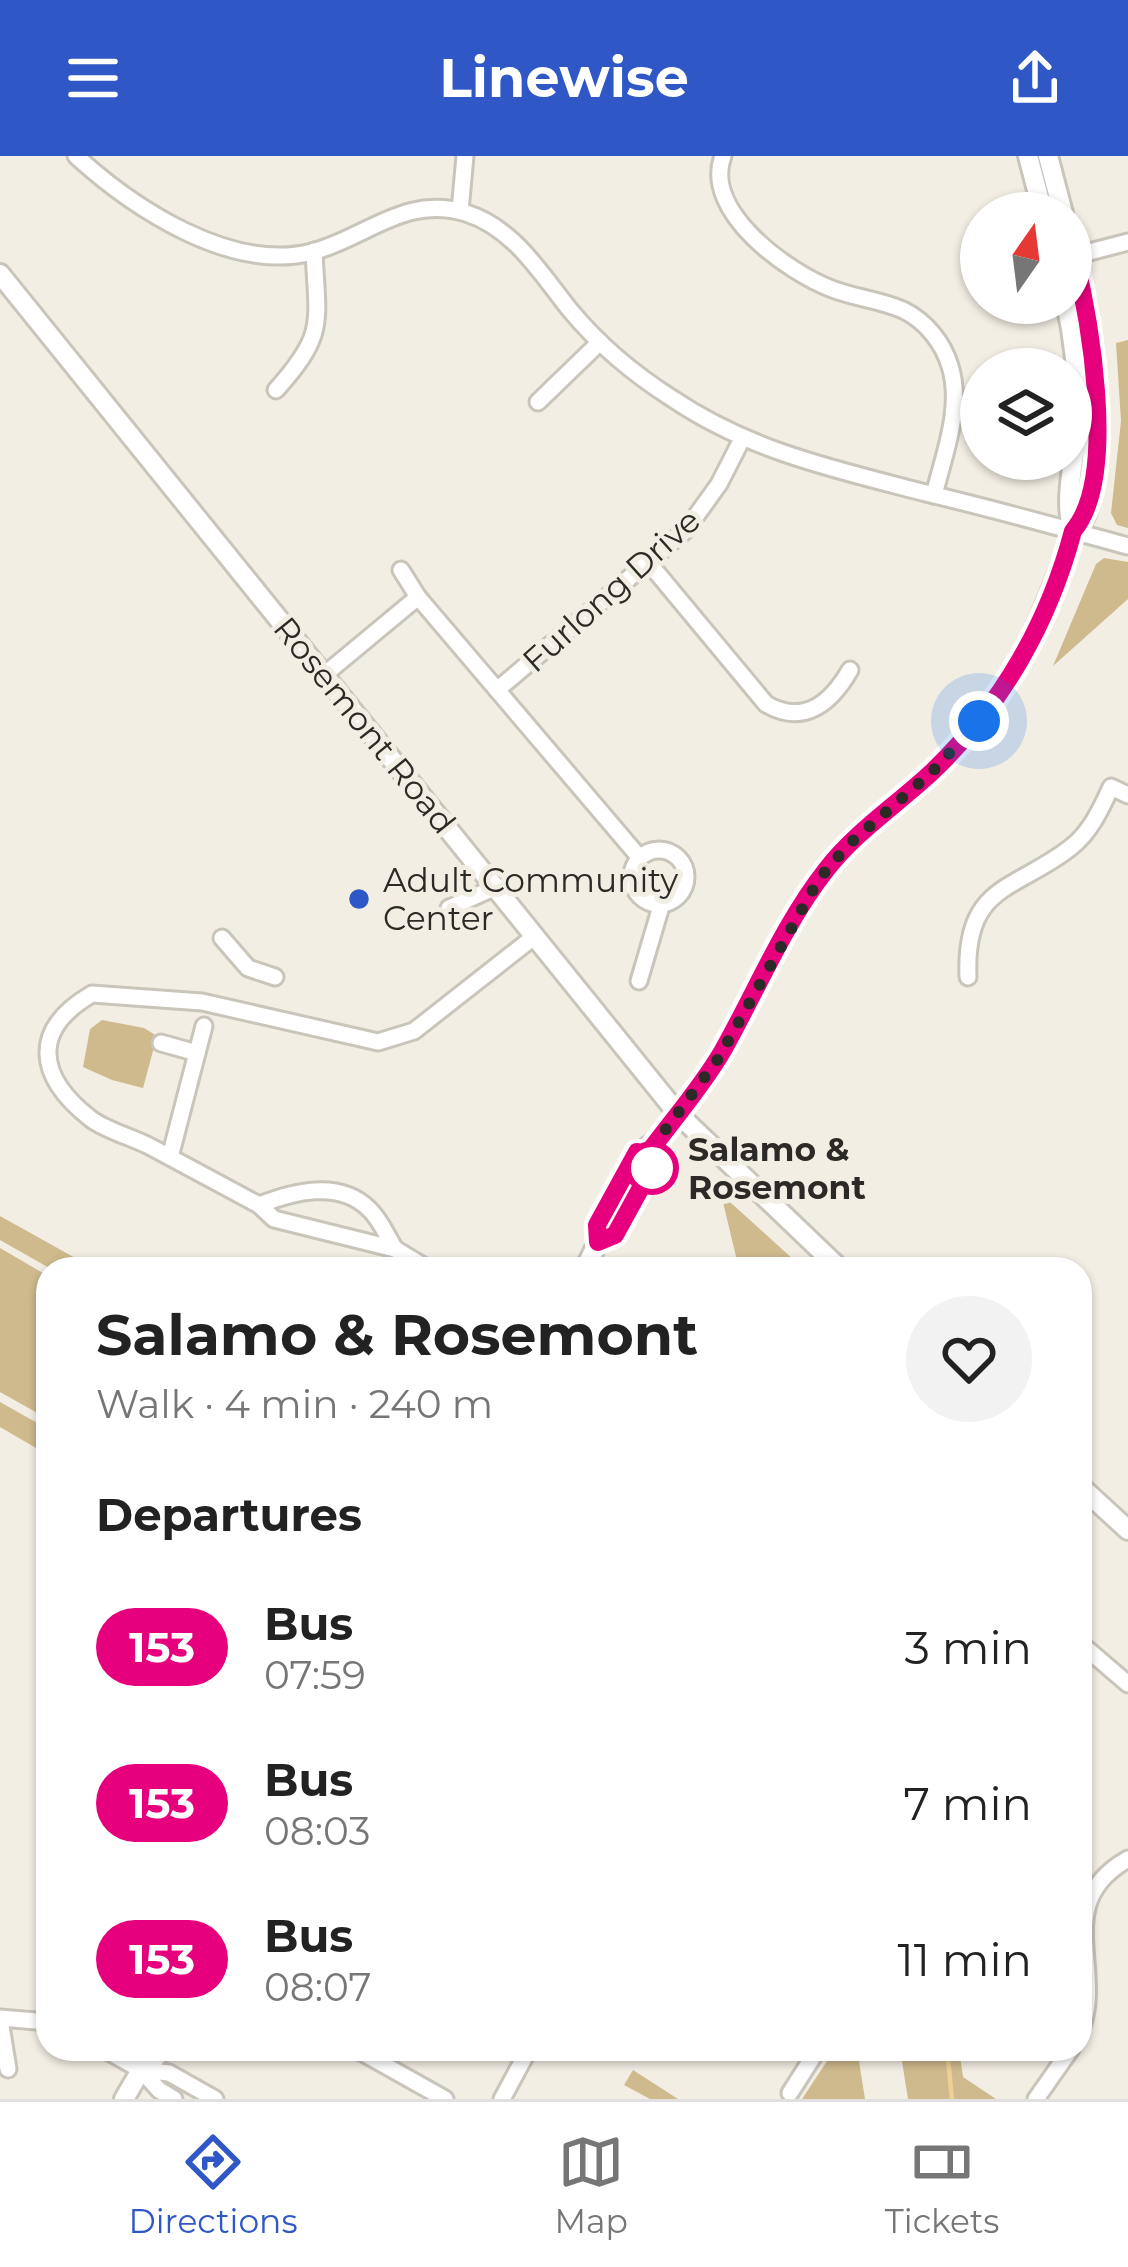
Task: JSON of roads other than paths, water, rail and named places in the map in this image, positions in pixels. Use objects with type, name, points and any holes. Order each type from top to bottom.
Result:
[{"type":"main road","points":[[1028,156],[1037,192]]},
{"type":"main road","points":[[1048,156],[1057,192]]},
{"type":"main road","name":"Rosemont Road","points":[[0,274],[678,1114],[827,1257]]},
{"type":"main road","points":[[1070,324],[1078,411],[1067,511],[1073,531]]},
{"type":"main road","points":[[591,1257],[598,1242],[597,1225],[623,1175],[637,1152],[652,1148],[718,1059],[802,904],[828,866],[931,773],[992,704],[1035,636],[1073,531],[1085,517],[1096,448],[1089,324]]},
{"type":"main road","points":[[1092,1497],[1128,1530]]},
{"type":"main road","points":[[141,2070],[142,2061]]},
{"type":"main road","points":[[124,2099],[151,2061]]},
{"type":"street","points":[[76,156],[121,191],[218,243],[270,255],[314,251],[394,214],[420,209],[460,211],[492,226],[523,250],[600,342],[670,398],[742,440],[810,464],[1128,546]]},
{"type":"street","points":[[460,211],[465,156]]},
{"type":"street","points":[[724,156],[719,180],[724,195],[736,216],[768,250],[830,289],[904,310],[939,343],[951,369],[955,399],[934,494]]},
{"type":"street","points":[[1092,247],[1128,242]]},
{"type":"street","points":[[276,390],[302,362],[317,331],[314,251]]},
{"type":"street","points":[[538,402],[600,342]]},
{"type":"street","name":"Furlong Drive","points":[[401,571],[497,690],[648,562],[704,507],[742,440]]},
{"type":"street","points":[[648,562],[766,704],[776,710],[799,713],[821,707],[838,692],[850,670]]},
{"type":"street","points":[[323,675],[418,597]]},
{"type":"street","points":[[497,690],[640,858]]},
{"type":"street","points":[[968,976],[970,940],[986,904],[1013,880],[1069,850],[1112,787],[1128,795]]},
{"type":"street","points":[[652,851],[670,852],[686,870],[679,895],[662,903],[650,902],[637,891],[633,877],[640,858],[652,851]]},
{"type":"street","points":[[449,908],[496,887]]},
{"type":"street","points":[[639,981],[662,903]]},
{"type":"street","points":[[408,1257],[395,1249],[274,1219],[260,1205],[95,1122],[57,1088],[49,1043],[57,1020],[92,994],[202,1002],[378,1042],[414,1031],[535,936]]},
{"type":"street","points":[[222,938],[248,968],[275,977]]},
{"type":"street","points":[[170,1157],[204,1025]]},
{"type":"street","points":[[161,1043],[197,1053]]},
{"type":"street","points":[[260,1205],[295,1191],[350,1197],[372,1212],[395,1249]]},
{"type":"street","points":[[1092,1652],[1128,1684]]},
{"type":"street","points":[[1092,1898],[1098,1884],[1128,1859]]},
{"type":"street","points":[[8,2069],[0,2019],[36,2021]]},
{"type":"street","points":[[125,2061],[174,2099]]},
{"type":"street","points":[[377,2061],[445,2099]]},
{"type":"street","points":[[502,2099],[523,2061]]},
{"type":"street","points":[[790,2092],[804,2061]]},
{"type":"street","points":[[1036,2099],[1063,2061]]},
{"type":"street","points":[[141,2070],[169,2073],[215,2099]]},
{"type":"waterway","points":[[948,2061],[952,2099]]},
{"type":"place","name":"Adult Community Center","points":[[359,899]]},
{"type":"place","name":"Salamo & Rosemont","points":[[652,1168]]}]
